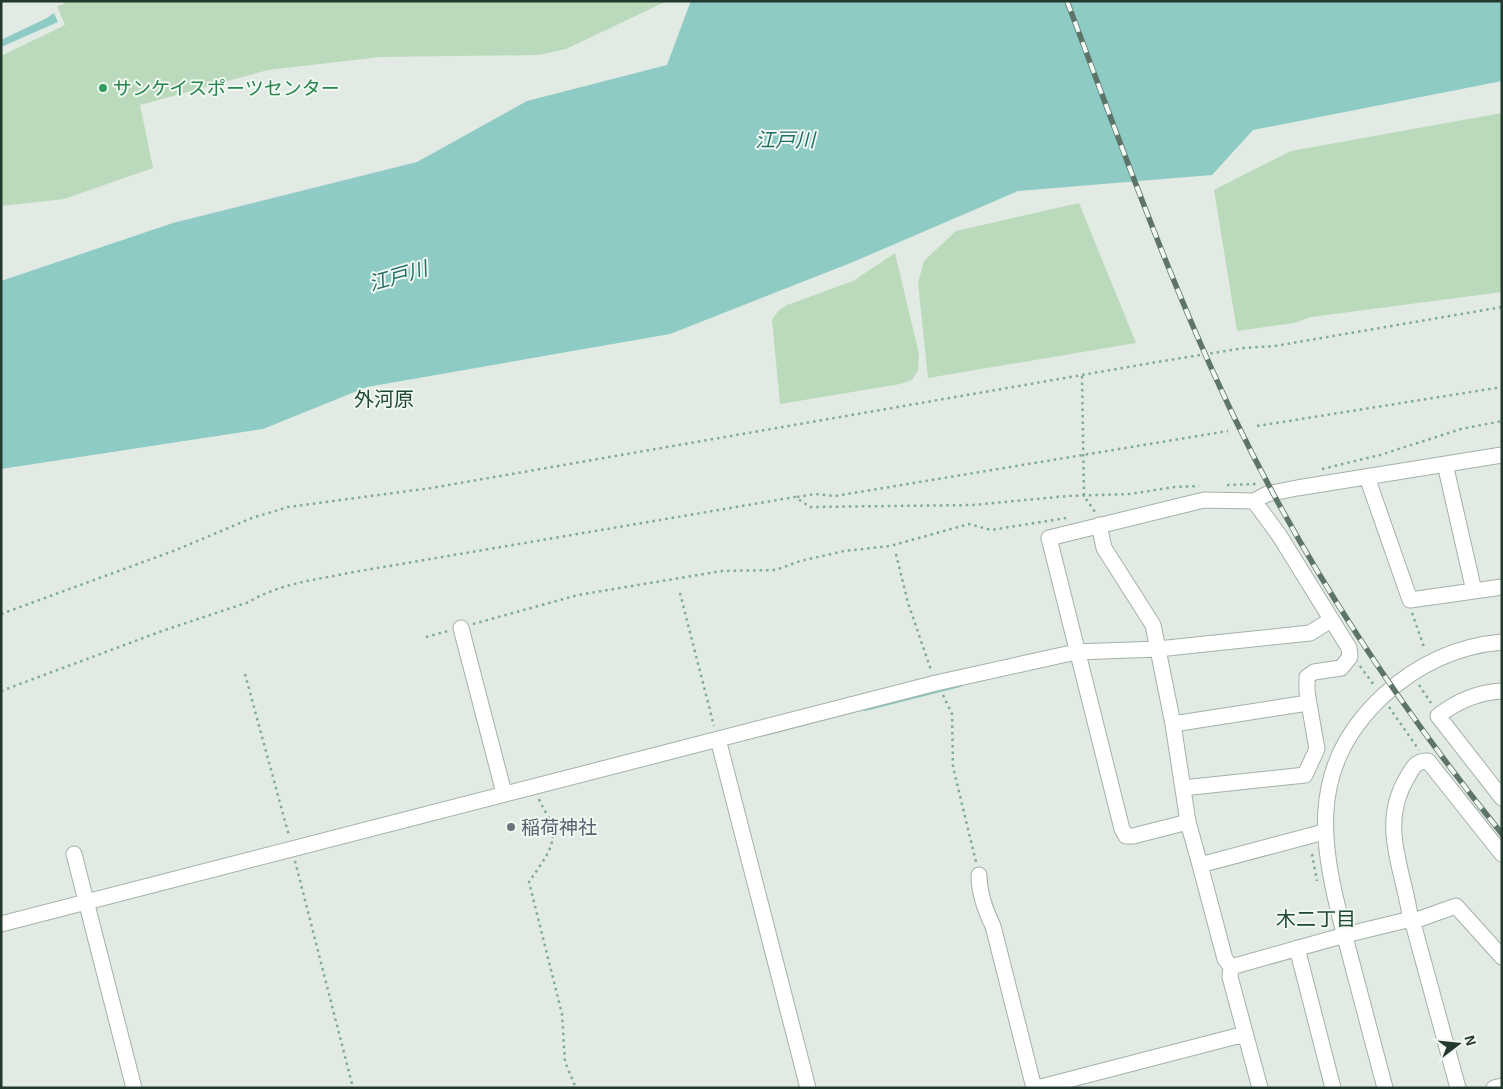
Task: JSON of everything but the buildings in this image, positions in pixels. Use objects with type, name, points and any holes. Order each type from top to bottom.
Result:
[{"type":"street","points":[[1188,822],[1133,836],[1126,836],[1122,829],[1076,652],[1049,538],[1098,516],[1204,500],[1254,501],[1267,494],[1502,455]]},
{"type":"street","points":[[1445,464],[1474,591]]},
{"type":"street","points":[[1367,477],[1410,600],[1502,587]]},
{"type":"street","points":[[1183,788],[1306,775],[1317,749],[1308,703],[1307,677],[1314,672],[1341,668],[1350,657],[1349,648],[1279,535],[1254,501]]},
{"type":"street","points":[[1098,516],[1104,548],[1153,625],[1173,724],[1188,822],[1225,959],[1231,967],[1230,978],[1260,1088]]},
{"type":"street","points":[[1,924],[504,793],[719,745],[936,684],[1076,652],[1158,649],[1310,633],[1331,620]]},
{"type":"street","points":[[461,628],[504,793]]},
{"type":"street","points":[[1385,1088],[1329,874],[1324,832],[1328,794],[1340,756],[1356,728],[1373,705],[1400,681],[1440,656],[1472,646],[1502,642]]},
{"type":"street","points":[[1502,691],[1486,693],[1462,701],[1438,716],[1502,798]]},
{"type":"street","points":[[1173,724],[1308,703]]},
{"type":"street","points":[[719,745],[808,1088]]},
{"type":"street","points":[[1458,1088],[1398,867],[1393,830],[1395,812],[1406,778],[1414,765],[1422,761],[1428,761],[1502,854]]},
{"type":"street","points":[[1200,865],[1324,832]]},
{"type":"street","points":[[74,854],[134,1088]]},
{"type":"street","points":[[979,875],[979,886],[985,910],[993,926],[1035,1088],[1245,1034]]},
{"type":"street","points":[[1231,967],[1345,935],[1400,922],[1412,922],[1456,906],[1502,957]]},
{"type":"street","points":[[1297,948],[1333,1088]]},
{"type":"street","points":[[1494,1088],[1502,1086]]},
{"type":"path","points":[[1,614],[176,550],[252,518],[288,507],[431,488],[1082,376],[1502,307]]},
{"type":"path","points":[[1082,376],[1085,455],[1084,496],[1098,516]]},
{"type":"path","points":[[1257,426],[1502,387]]},
{"type":"path","points":[[1318,470],[1350,460],[1380,455],[1462,429],[1502,421]]},
{"type":"path","points":[[1,691],[162,631],[249,602],[260,595],[286,586],[348,573],[815,494],[835,496],[1228,431]]},
{"type":"path","points":[[1222,486],[1258,484]]},
{"type":"path","points":[[795,498],[810,507],[973,505],[1130,494],[1174,487],[1203,486]]},
{"type":"path","points":[[1088,514],[1098,516]]},
{"type":"path","points":[[426,637],[578,595],[722,571],[776,570],[800,560],[844,551],[890,546],[969,524],[991,530],[1072,517]]},
{"type":"path","points":[[896,554],[920,643],[936,684],[952,714],[953,767],[979,875]]},
{"type":"path","points":[[680,593],[719,745]]},
{"type":"path","points":[[1410,600],[1410,609],[1425,650]]},
{"type":"path","points":[[1350,657],[1356,661],[1374,685]]},
{"type":"path","points":[[245,674],[292,848],[353,1088]]},
{"type":"path","points":[[1413,686],[1424,679]]},
{"type":"path","points":[[1418,683],[1438,716]]},
{"type":"path","points":[[1383,713],[1395,700]]},
{"type":"path","points":[[1388,706],[1419,749],[1422,761]]},
{"type":"path","points":[[536,786],[542,807],[550,821],[553,836],[552,846],[529,882],[562,1014],[565,1062],[576,1088]]},
{"type":"green space","name":"サンケイスポーツセンター","points":[[64,1],[667,1],[566,49],[539,55],[380,57],[268,70],[140,105],[153,168],[64,199],[1,206],[1,56],[65,25],[57,6],[64,4]]},
{"type":"green space","points":[[1502,113],[1502,292],[1311,317],[1294,323],[1237,331],[1214,190],[1291,151]]},
{"type":"green space","points":[[1079,203],[1136,343],[928,378],[918,283],[924,261],[956,231]]},
{"type":"green space","points":[[895,253],[919,354],[918,370],[912,380],[900,384],[780,404],[772,320],[778,311],[787,305],[853,281]]},
{"type":"water","name":"江戸川","points":[[695,1],[1502,1],[1502,81],[1253,130],[1212,175],[1018,191],[853,262],[670,334],[367,387],[263,429],[1,469],[1,281],[173,223],[417,162],[527,101],[667,65],[690,3]]},
{"type":"water","points":[[54,13],[58,22],[1,47],[1,40]]},
{"type":"waterway","points":[[865,709],[960,685]]},
{"type":"railway","points":[[1067,1],[1167,264],[1211,368],[1263,474],[1324,582],[1391,686],[1464,786],[1502,834]]},
{"type":"place","name":"サンケイスポーツセンター","points":[[103,88]]},
{"type":"place","name":"稲荷神社","points":[[511,827]]},
{"type":"district","name":"外河原","points":[[384,399]]},
{"type":"district","name":"木二丁目","points":[[1316,919]]}]
